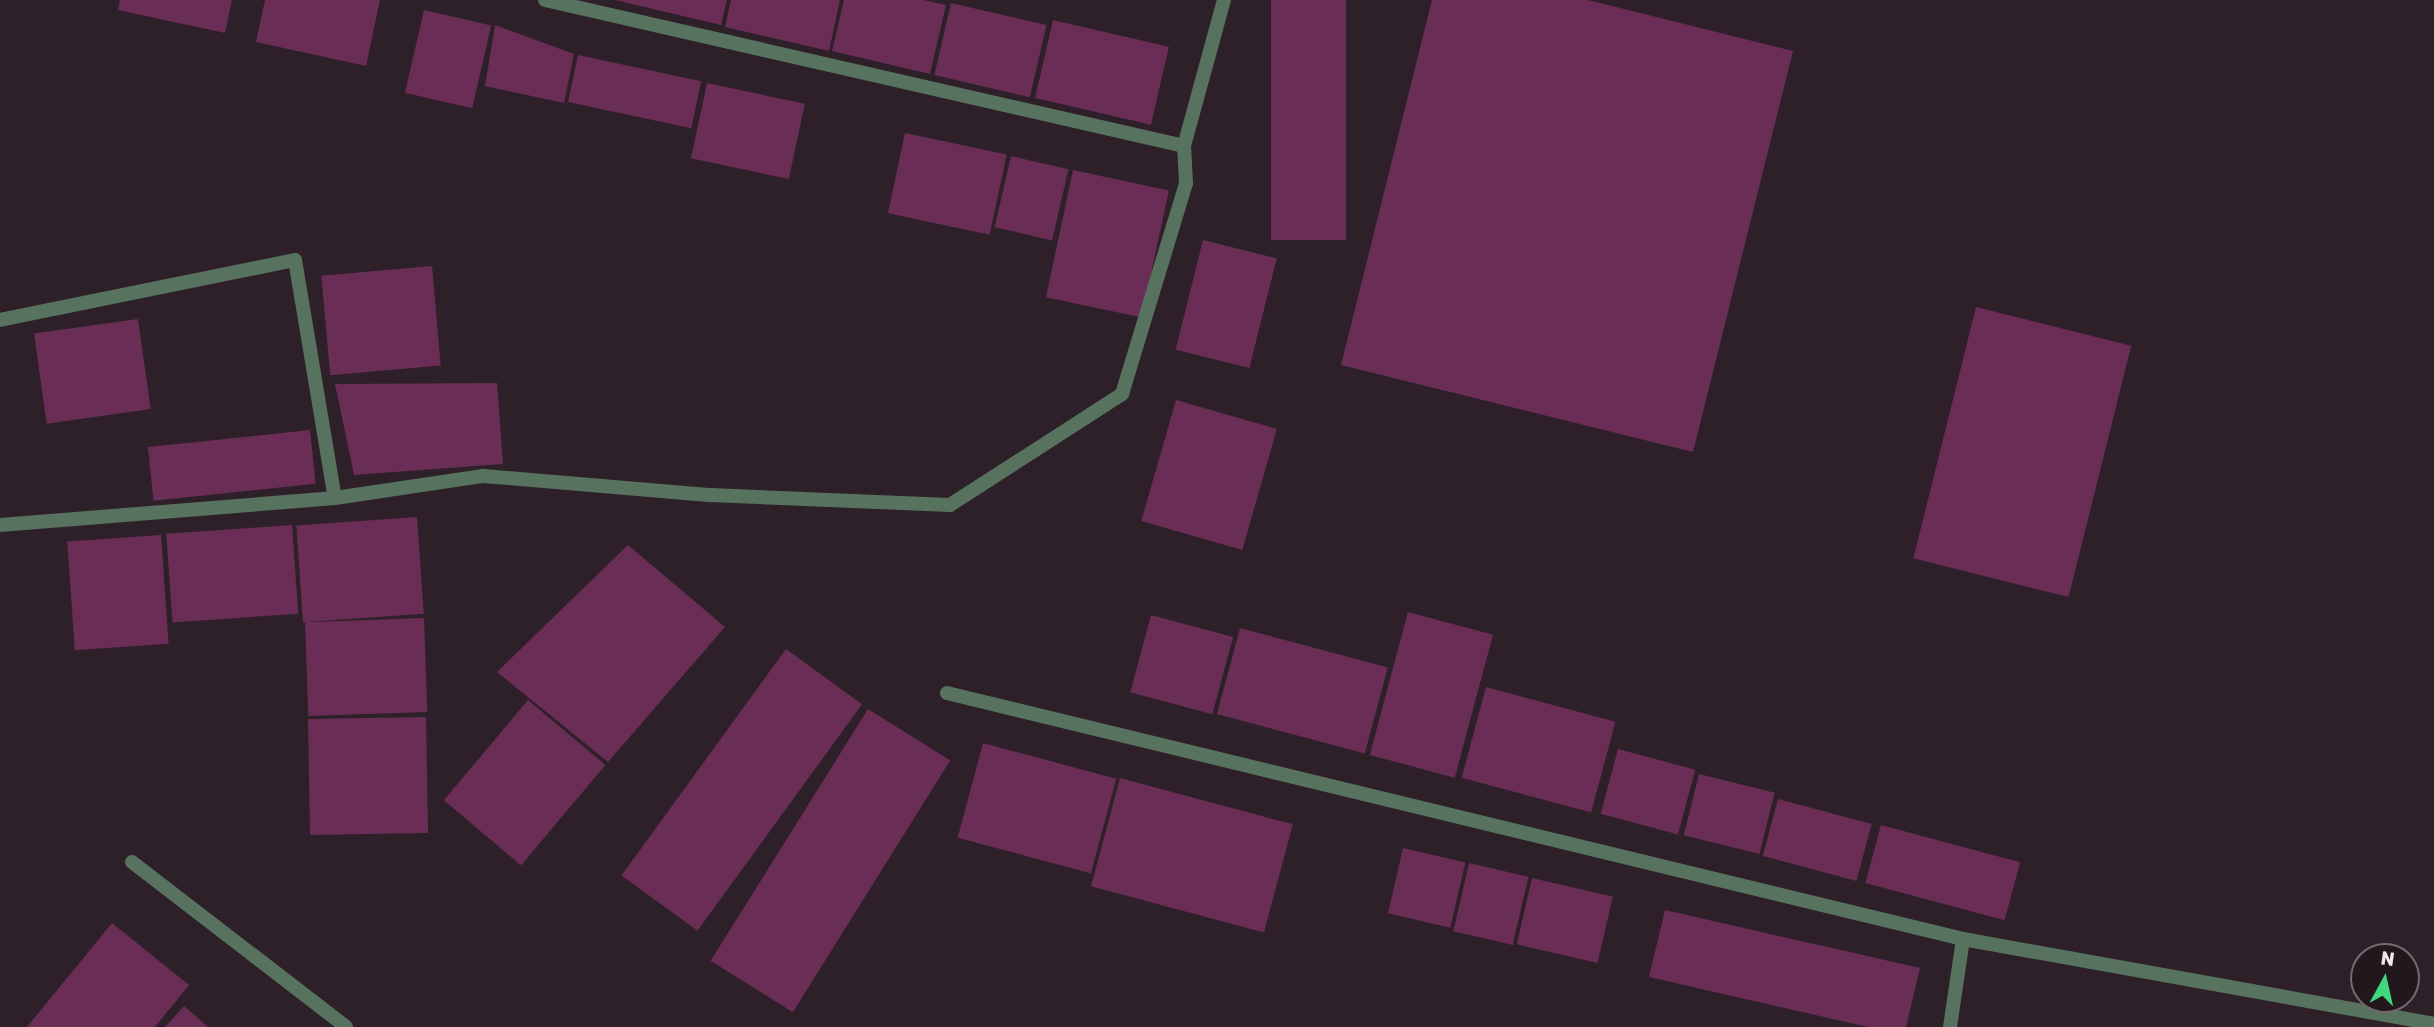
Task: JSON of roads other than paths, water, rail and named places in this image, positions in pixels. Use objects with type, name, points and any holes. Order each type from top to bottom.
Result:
[{"type":"street","points":[[545,0],[1184,146]]},
{"type":"street","points":[[0,525],[335,498],[483,477],[711,495],[950,505],[1122,394],[1186,183],[1184,146],[1224,0]]},
{"type":"street","points":[[0,320],[295,260],[335,498]]},
{"type":"street","points":[[947,693],[1963,939],[2434,1024]]},
{"type":"street","points":[[132,862],[346,1027]]},
{"type":"street","points":[[1950,1027],[1963,939]]}]
